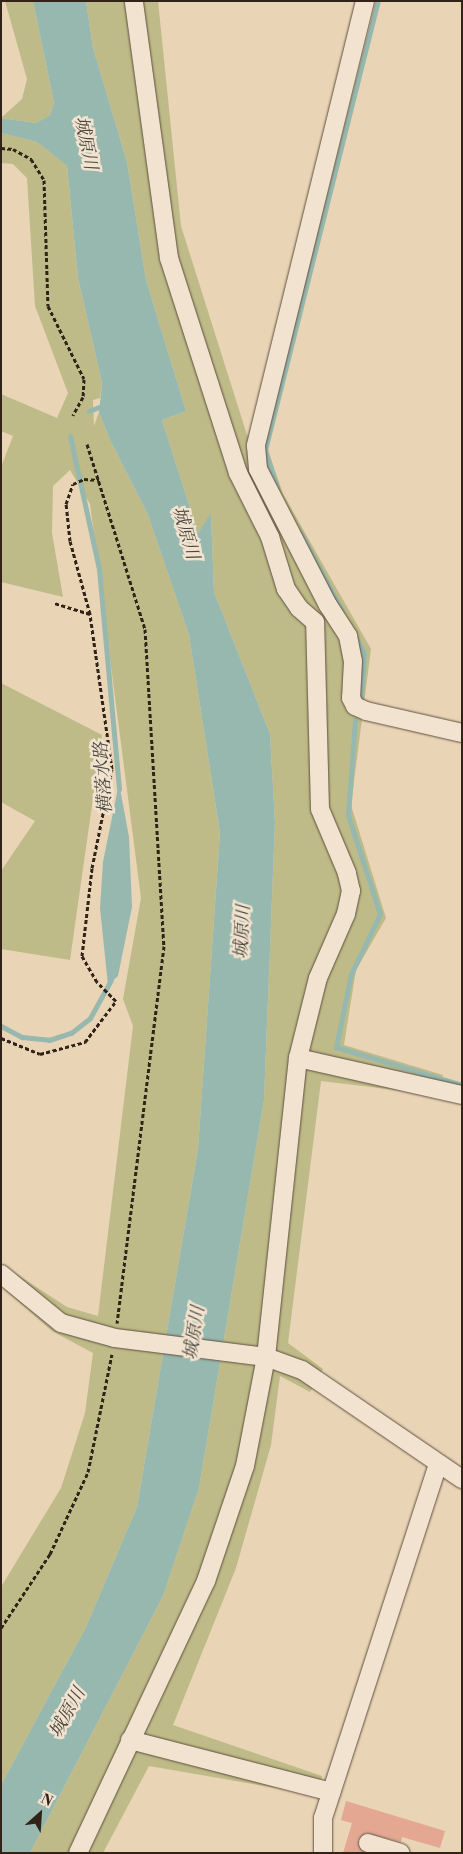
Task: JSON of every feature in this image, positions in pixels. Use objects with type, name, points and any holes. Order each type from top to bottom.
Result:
[{"type":"street","points":[[134,1],[169,258],[238,473],[270,537],[286,589],[299,608],[316,622]]},
{"type":"street","points":[[365,1],[256,446],[258,469],[328,605],[348,636],[353,661],[351,698],[355,706],[366,711],[461,731]]},
{"type":"street","points":[[78,1853],[206,1581],[245,1466],[266,1356],[298,1058],[318,978],[346,914],[351,891],[347,873],[320,809],[316,622],[328,605]]},
{"type":"street","points":[[298,1058],[462,1095]]},
{"type":"street","points":[[1,1274],[61,1323],[115,1338],[266,1356],[302,1370],[462,1479]]},
{"type":"street","points":[[322,1853],[323,1818],[438,1464]]},
{"type":"street","points":[[130,1740],[331,1792]]},
{"type":"street","points":[[368,1843],[393,1852]]},
{"type":"path","points":[[1,148],[12,149],[31,159],[44,180],[48,306],[84,378],[83,397],[73,415]]},
{"type":"path","points":[[1,1628],[50,1554],[88,1472],[115,1338],[164,946],[144,629],[87,444]]},
{"type":"path","points":[[1,1038],[40,1054],[85,1042],[116,1001],[97,982],[82,956],[92,868],[112,769],[90,614],[70,541],[66,504],[74,484],[84,479],[99,480]]},
{"type":"path","points":[[55,603],[90,614]]},
{"type":"shaded area","points":[[5,1],[33,1],[54,103],[50,115],[36,123],[1,118],[22,99],[27,79]]},
{"type":"shaded area","points":[[86,1],[158,1],[181,226],[247,435],[268,450],[283,494],[371,649],[351,805],[386,918],[356,970],[344,1045],[443,1075],[437,1095],[321,1081],[288,1343],[323,1369],[310,1392],[280,1376],[271,1445],[236,1568],[173,1725],[322,1776],[317,1795],[149,1766],[103,1853],[30,1853],[163,1596],[199,1488],[264,1100],[275,822],[270,734],[214,592],[211,514],[198,533],[162,420],[186,411],[146,280],[127,162],[93,48]]},
{"type":"shaded area","points":[[1,133],[37,142],[67,166],[78,278],[102,383],[100,398],[93,400],[94,426],[99,412],[110,440],[148,515],[189,635],[220,833],[198,1149],[137,1507],[86,1627],[1,1785],[1,1587],[61,1488],[85,1413],[93,1353],[52,1331],[1,1286],[1,1264],[67,1307],[98,1316],[133,1026],[123,999],[141,898],[90,504],[70,470],[53,486],[52,533],[63,597],[1,582],[1,467],[13,436],[1,431],[1,394],[57,418],[68,393],[35,306],[27,178],[13,164],[1,163]]},
{"type":"shaded area","points":[[1,683],[102,735],[70,960],[1,949],[1,871],[35,821],[1,802]]},
{"type":"water","name":"城原川","points":[[33,1],[86,1],[93,48],[127,162],[146,280],[186,411],[162,420],[198,533],[211,513],[214,592],[270,734],[275,822],[264,1100],[199,1488],[163,1596],[30,1853],[1,1853],[1,1785],[86,1627],[137,1507],[198,1149],[220,833],[189,635],[148,515],[110,440],[99,412],[102,383],[78,278],[67,166],[37,142],[1,133],[1,118],[36,123],[50,115],[54,103]]},
{"type":"water","points":[[119,783],[129,837],[132,907],[118,976],[108,985],[100,908],[103,862]]},
{"type":"building","points":[[346,1801],[445,1831],[440,1848],[402,1837],[401,1842],[366,1833],[358,1840],[364,1853],[343,1853],[352,1823],[341,1820]]},
{"type":"waterway","points":[[277,487],[265,450],[378,1]]},
{"type":"waterway","points":[[89,411],[104,405]]},
{"type":"waterway","name":"横落水路","points":[[70,436],[99,569],[119,789]]},
{"type":"waterway","points":[[300,532],[342,611]]},
{"type":"waterway","points":[[355,636],[364,653],[361,699]]},
{"type":"waterway","points":[[355,720],[348,815],[380,914],[351,974],[336,1047],[462,1085]]},
{"type":"waterway","name":"横落水路","points":[[1,1026],[22,1037],[49,1040],[71,1033],[90,1018],[111,980]]}]
